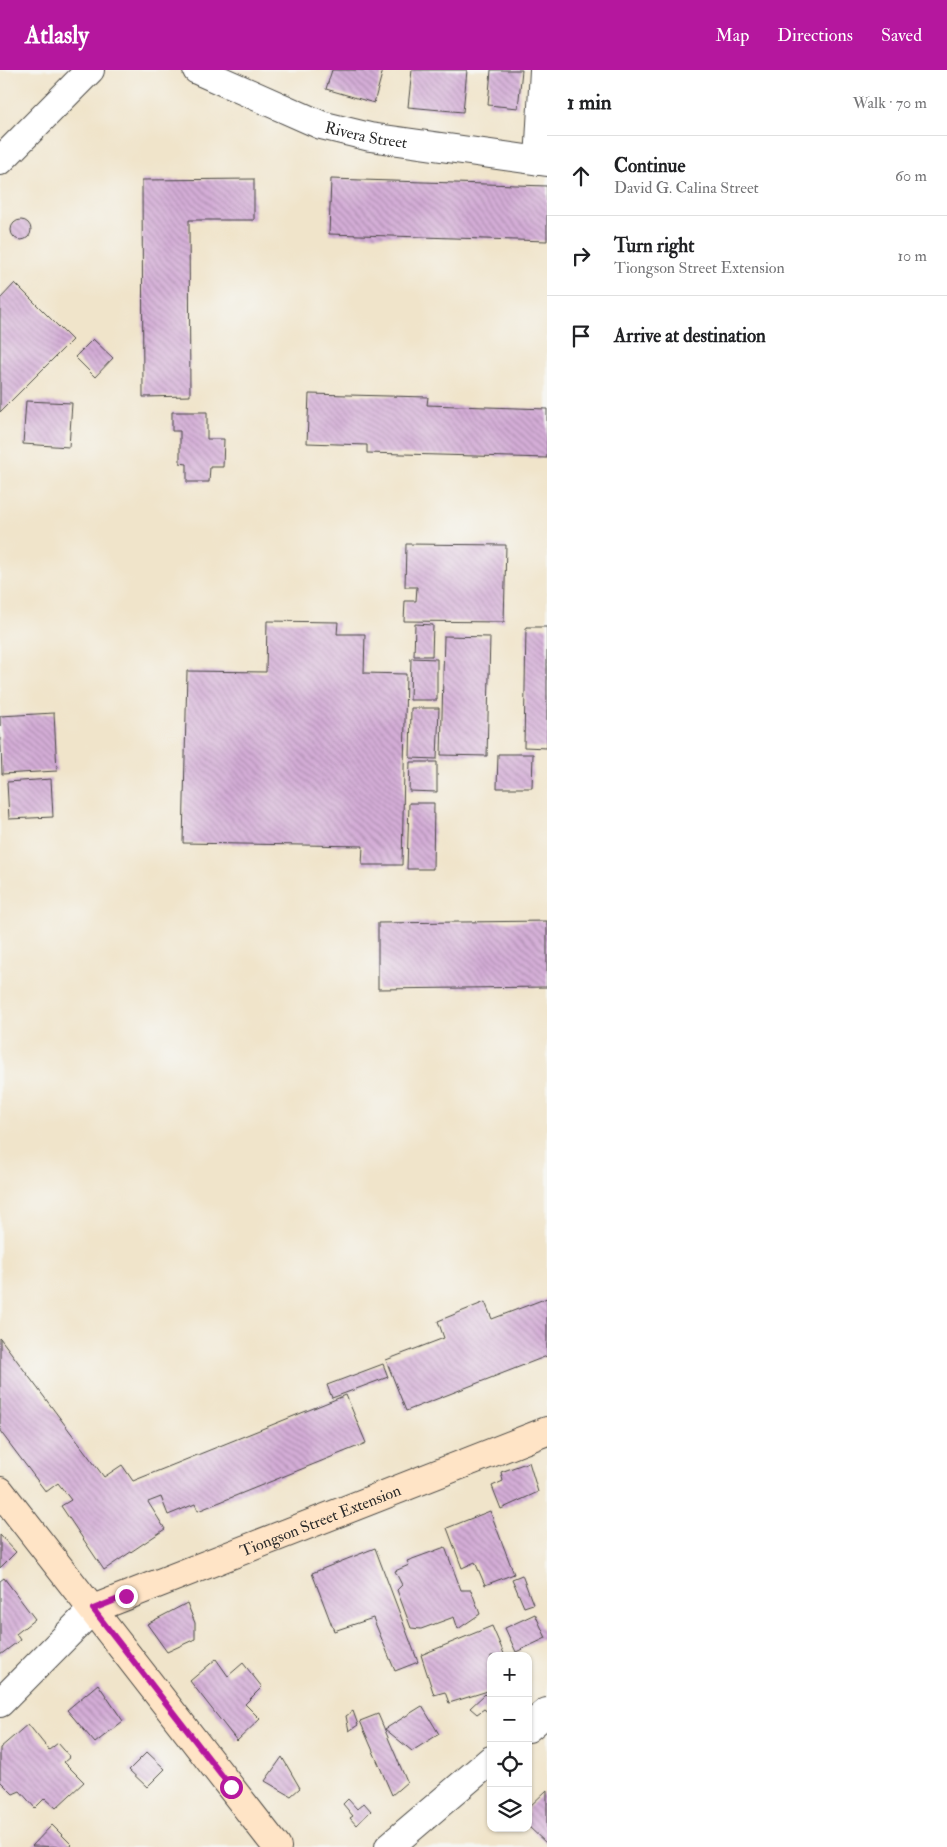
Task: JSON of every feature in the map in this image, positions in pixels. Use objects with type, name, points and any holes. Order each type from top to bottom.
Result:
[{"type":"street","points":[[0,161],[90,70]]},
{"type":"street","name":"Rivera Street","points":[[197,70],[321,125],[370,137],[543,161]]},
{"type":"street","points":[[543,161],[544,70]]},
{"type":"street","name":"Tiongson Street Extension","points":[[93,1609],[547,1431]]},
{"type":"street","points":[[0,1491],[277,1847]]},
{"type":"street","points":[[0,1703],[93,1609]]},
{"type":"street","points":[[532,1725],[547,1712]]},
{"type":"street","points":[[389,1847],[487,1763]]},
{"type":"building","points":[[332,70],[383,70],[374,103],[326,89]]},
{"type":"building","points":[[412,70],[467,70],[463,112],[408,107]]},
{"type":"building","points":[[491,70],[522,70],[518,108],[488,105]]},
{"type":"building","points":[[254,179],[254,220],[189,220],[190,396],[143,397],[142,180]]},
{"type":"building","points":[[331,179],[547,186],[547,241],[329,234]]},
{"type":"building","points":[[21,220],[28,223],[31,230],[28,237],[21,240],[14,237],[11,230],[14,223]]},
{"type":"building","points":[[15,283],[72,340],[0,412],[0,299]]},
{"type":"building","points":[[93,339],[113,358],[95,377],[75,357]]},
{"type":"building","points":[[309,394],[428,397],[427,405],[547,409],[547,458],[367,453],[367,445],[307,443]]},
{"type":"building","points":[[26,401],[72,403],[69,447],[23,444]]},
{"type":"building","points":[[172,412],[207,412],[207,439],[224,439],[223,467],[210,467],[209,482],[187,482],[187,464],[180,463],[180,431],[172,431]]},
{"type":"building","points":[[406,544],[506,545],[504,622],[404,621],[405,601],[416,601],[417,587],[405,587]]},
{"type":"building","points":[[267,621],[338,622],[337,634],[365,634],[364,673],[406,674],[402,865],[362,865],[363,846],[183,843],[187,671],[266,672]]},
{"type":"building","points":[[415,624],[433,625],[432,656],[414,656]]},
{"type":"building","points":[[526,627],[547,627],[547,748],[524,747]]},
{"type":"building","points":[[444,636],[490,637],[487,756],[441,755]]},
{"type":"building","points":[[411,658],[437,659],[437,700],[410,700]]},
{"type":"building","points":[[411,708],[439,708],[437,759],[410,758]]},
{"type":"building","points":[[54,713],[57,771],[2,774],[0,716]]},
{"type":"building","points":[[498,754],[533,754],[532,788],[497,788]]},
{"type":"building","points":[[410,762],[437,762],[437,792],[409,791]]},
{"type":"building","points":[[51,779],[53,817],[9,819],[7,782]]},
{"type":"building","points":[[409,803],[434,803],[433,869],[407,869]]},
{"type":"building","points":[[547,921],[547,987],[378,989],[378,923]]},
{"type":"building","points":[[547,1298],[547,1356],[406,1411],[386,1360],[444,1338],[438,1321],[485,1302],[492,1319]]},
{"type":"building","points":[[0,1338],[104,1477],[122,1465],[133,1481],[346,1395],[366,1443],[198,1511],[195,1504],[168,1515],[161,1497],[148,1502],[165,1529],[104,1570],[61,1506],[71,1500],[58,1483],[46,1492],[0,1431]]},
{"type":"building","points":[[383,1364],[388,1377],[332,1398],[327,1385]]},
{"type":"building","points":[[529,1462],[538,1492],[501,1509],[492,1486],[503,1481],[501,1472]]},
{"type":"building","points":[[490,1511],[514,1574],[485,1585],[475,1562],[462,1568],[447,1528]]},
{"type":"building","points":[[0,1535],[16,1552],[0,1568]]},
{"type":"building","points":[[445,1547],[461,1590],[471,1590],[480,1614],[458,1629],[454,1617],[421,1629],[411,1628],[397,1590],[402,1585],[395,1571],[409,1565],[407,1561]]},
{"type":"building","points":[[375,1548],[418,1662],[395,1671],[373,1618],[334,1631],[312,1573]]},
{"type":"building","points":[[522,1575],[533,1604],[524,1607],[512,1579]]},
{"type":"building","points":[[4,1578],[35,1619],[16,1634],[20,1640],[0,1655],[0,1581]]},
{"type":"building","points":[[187,1603],[195,1623],[195,1639],[167,1652],[147,1624]]},
{"type":"building","points":[[535,1614],[546,1638],[516,1652],[505,1628]]},
{"type":"building","points":[[492,1626],[503,1652],[487,1652],[487,1691],[449,1703],[445,1692],[434,1695],[421,1655]]},
{"type":"building","points":[[216,1659],[228,1676],[243,1663],[262,1687],[245,1704],[260,1719],[237,1741],[190,1681]]},
{"type":"building","points":[[98,1684],[123,1721],[95,1743],[67,1710]]},
{"type":"building","points":[[485,1694],[487,1696],[487,1711],[484,1709],[477,1714],[470,1708]]},
{"type":"building","points":[[422,1706],[439,1734],[412,1751],[385,1729]]},
{"type":"building","points":[[353,1711],[358,1725],[349,1731],[346,1716]]},
{"type":"building","points":[[378,1714],[407,1782],[392,1795],[360,1721]]},
{"type":"building","points":[[28,1724],[49,1750],[58,1743],[70,1757],[64,1762],[84,1782],[56,1808],[45,1798],[35,1808],[20,1791],[13,1794],[0,1781],[0,1748]]},
{"type":"building","points":[[147,1752],[165,1769],[147,1787],[129,1770]]},
{"type":"building","points":[[282,1757],[300,1788],[291,1796],[265,1781]]},
{"type":"building","points":[[547,1790],[547,1844],[532,1830],[532,1804]]},
{"type":"building","points":[[348,1799],[357,1809],[364,1803],[371,1811],[356,1825],[350,1818],[353,1816],[343,1804]]},
{"type":"building","points":[[52,1825],[72,1845],[70,1847],[32,1846]]},
{"type":"route","points":[[126,1596],[93,1609],[231,1787]]}]
